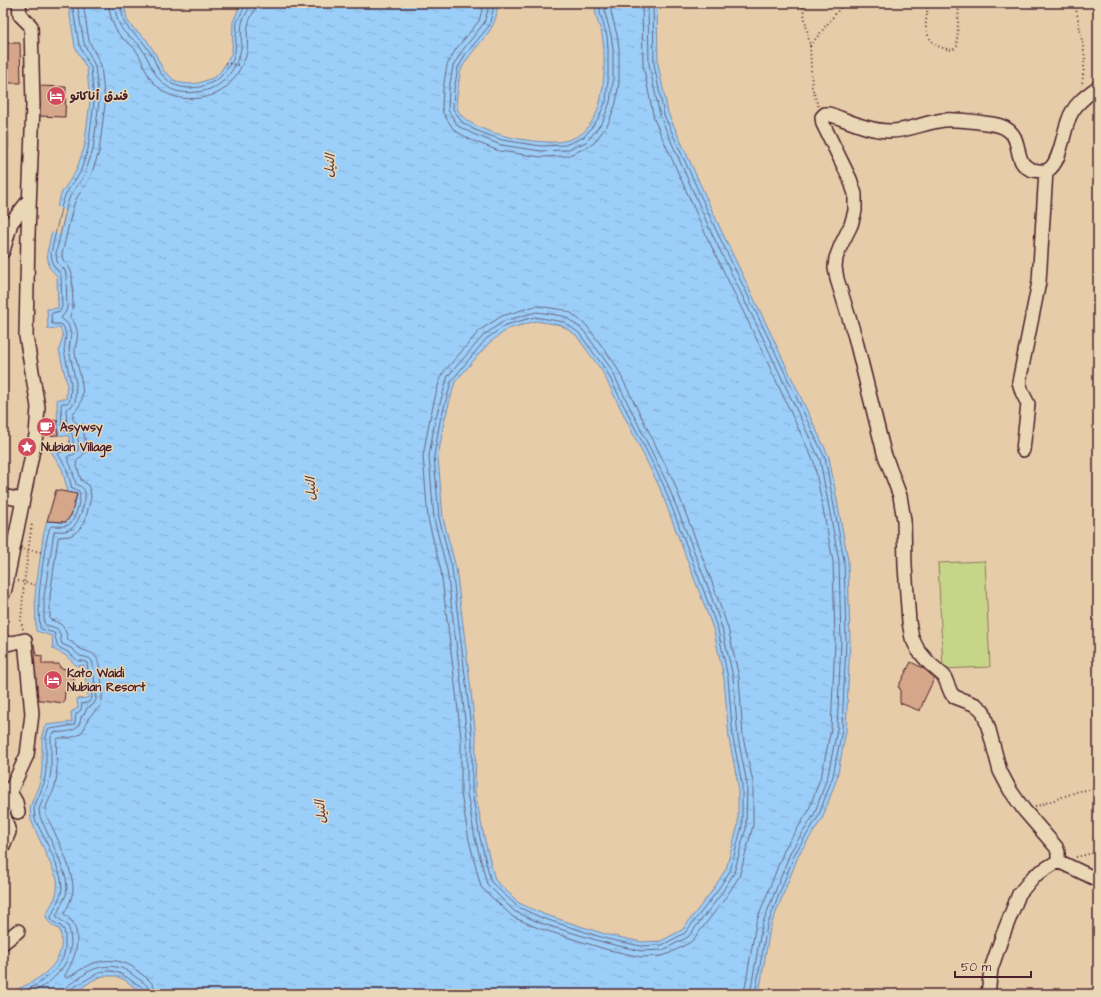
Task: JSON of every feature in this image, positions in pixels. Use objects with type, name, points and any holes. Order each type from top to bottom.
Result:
[{"type":"street","points":[[5,588],[36,435],[38,408],[26,336],[33,105],[31,26],[20,15],[20,3]]},
{"type":"street","points":[[1058,861],[1058,852],[1056,847],[1024,810],[1010,790],[1000,771],[983,712],[976,705],[955,697],[951,692],[944,676],[929,664],[918,650],[912,638],[909,622],[904,520],[900,496],[884,453],[855,337],[837,279],[835,267],[836,258],[841,245],[852,225],[855,211],[855,194],[850,179],[823,124],[822,117],[825,114],[829,114],[866,128],[890,131],[907,129],[944,120],[999,125],[1009,130],[1014,136],[1019,156],[1023,164],[1030,169],[1046,171],[1050,169],[1057,159],[1068,118],[1080,101],[1098,87]]},
{"type":"street","points":[[1023,450],[1028,404],[1021,387],[1020,376],[1039,282],[1046,171]]},
{"type":"street","points":[[3,251],[11,224],[29,200]]},
{"type":"street","points":[[3,496],[23,500]]},
{"type":"street","points":[[3,645],[25,640],[32,714],[27,755],[6,791],[3,813],[6,832],[3,846]]},
{"type":"street","points":[[6,791],[16,802],[18,812]]},
{"type":"street","points":[[1058,861],[1098,880]]},
{"type":"street","points":[[988,994],[991,969],[1019,894],[1034,876],[1058,861]]},
{"type":"street","points":[[3,943],[18,931]]},
{"type":"path","points":[[802,3],[810,46],[812,87],[822,117]]},
{"type":"path","points":[[810,46],[844,3]]},
{"type":"path","points":[[926,3],[928,9],[926,28],[931,42],[937,46],[953,50],[957,46],[959,3]]},
{"type":"path","points":[[1075,3],[1084,57],[1080,101]]},
{"type":"path","points":[[226,62],[238,64]]},
{"type":"path","points":[[25,640],[21,621],[24,583],[32,524]]},
{"type":"path","points":[[13,547],[41,552]]},
{"type":"path","points":[[5,588],[24,583],[36,585]]},
{"type":"path","points":[[1024,810],[1079,791],[1098,789]]},
{"type":"path","points":[[1058,861],[1098,852]]},
{"type":"green space","points":[[985,561],[990,667],[943,669],[938,563]]},
{"type":"water","name":"النيل","points":[[68,3],[124,3],[127,20],[132,27],[146,39],[163,70],[174,80],[181,83],[199,83],[215,77],[221,71],[229,58],[232,51],[233,22],[241,3],[497,3],[497,13],[490,30],[461,70],[457,95],[457,107],[462,116],[473,124],[487,131],[521,139],[553,142],[577,137],[583,133],[592,122],[598,110],[604,78],[604,54],[601,32],[596,14],[596,3],[657,3],[658,64],[668,113],[720,228],[829,457],[848,560],[850,641],[846,731],[837,778],[822,819],[799,854],[770,928],[759,994],[142,994],[138,989],[125,980],[115,976],[103,976],[68,994],[7,994],[38,978],[54,963],[59,954],[61,943],[60,930],[50,923],[46,916],[56,895],[57,879],[31,820],[30,807],[40,782],[42,770],[42,736],[44,728],[47,725],[72,722],[71,712],[78,708],[77,699],[88,698],[84,665],[77,666],[65,655],[53,649],[52,636],[36,631],[35,595],[43,537],[47,521],[66,522],[71,515],[77,495],[68,492],[62,469],[49,448],[70,447],[69,436],[58,435],[57,399],[66,399],[67,384],[59,350],[63,336],[60,328],[48,329],[47,309],[58,308],[57,276],[49,267],[47,253],[58,203],[62,192],[76,171],[84,148],[90,102],[87,69],[75,47]],"holes":[[[536,321],[561,325],[576,335],[602,371],[659,486],[714,631],[724,679],[729,739],[738,784],[738,825],[726,869],[712,891],[682,930],[661,941],[642,942],[608,935],[543,914],[519,903],[495,880],[475,792],[476,738],[470,682],[456,568],[443,518],[438,457],[444,422],[455,382],[489,343],[508,329]]]},
{"type":"pier","points":[[55,206],[67,211],[60,235],[50,232]]},
{"type":"building","points":[[3,43],[20,43],[21,83],[3,83]]},
{"type":"building","points":[[39,86],[66,87],[65,117],[38,116]]},
{"type":"building","points":[[3,132],[8,132],[8,150],[3,149]]},
{"type":"building","points":[[57,420],[58,435],[43,436],[42,421]]},
{"type":"building","points":[[56,490],[77,494],[71,515],[66,522],[47,521]]},
{"type":"building","name":"Kato Waidi Nubian Resort","points":[[28,644],[34,644],[36,655],[42,656],[42,664],[59,664],[60,668],[74,670],[74,691],[65,691],[64,703],[33,699]]},
{"type":"building","points":[[911,662],[936,675],[920,711],[900,703],[900,688],[898,687]]},
{"type":"place","name":"فندق أناكاتو","points":[[56,96]]},
{"type":"place","name":"Asywsy","points":[[46,427]]},
{"type":"place","name":"Nubian Village","points":[[27,447]]},
{"type":"place","name":"Kato Waidi Nubian Resort","points":[[53,680]]}]
